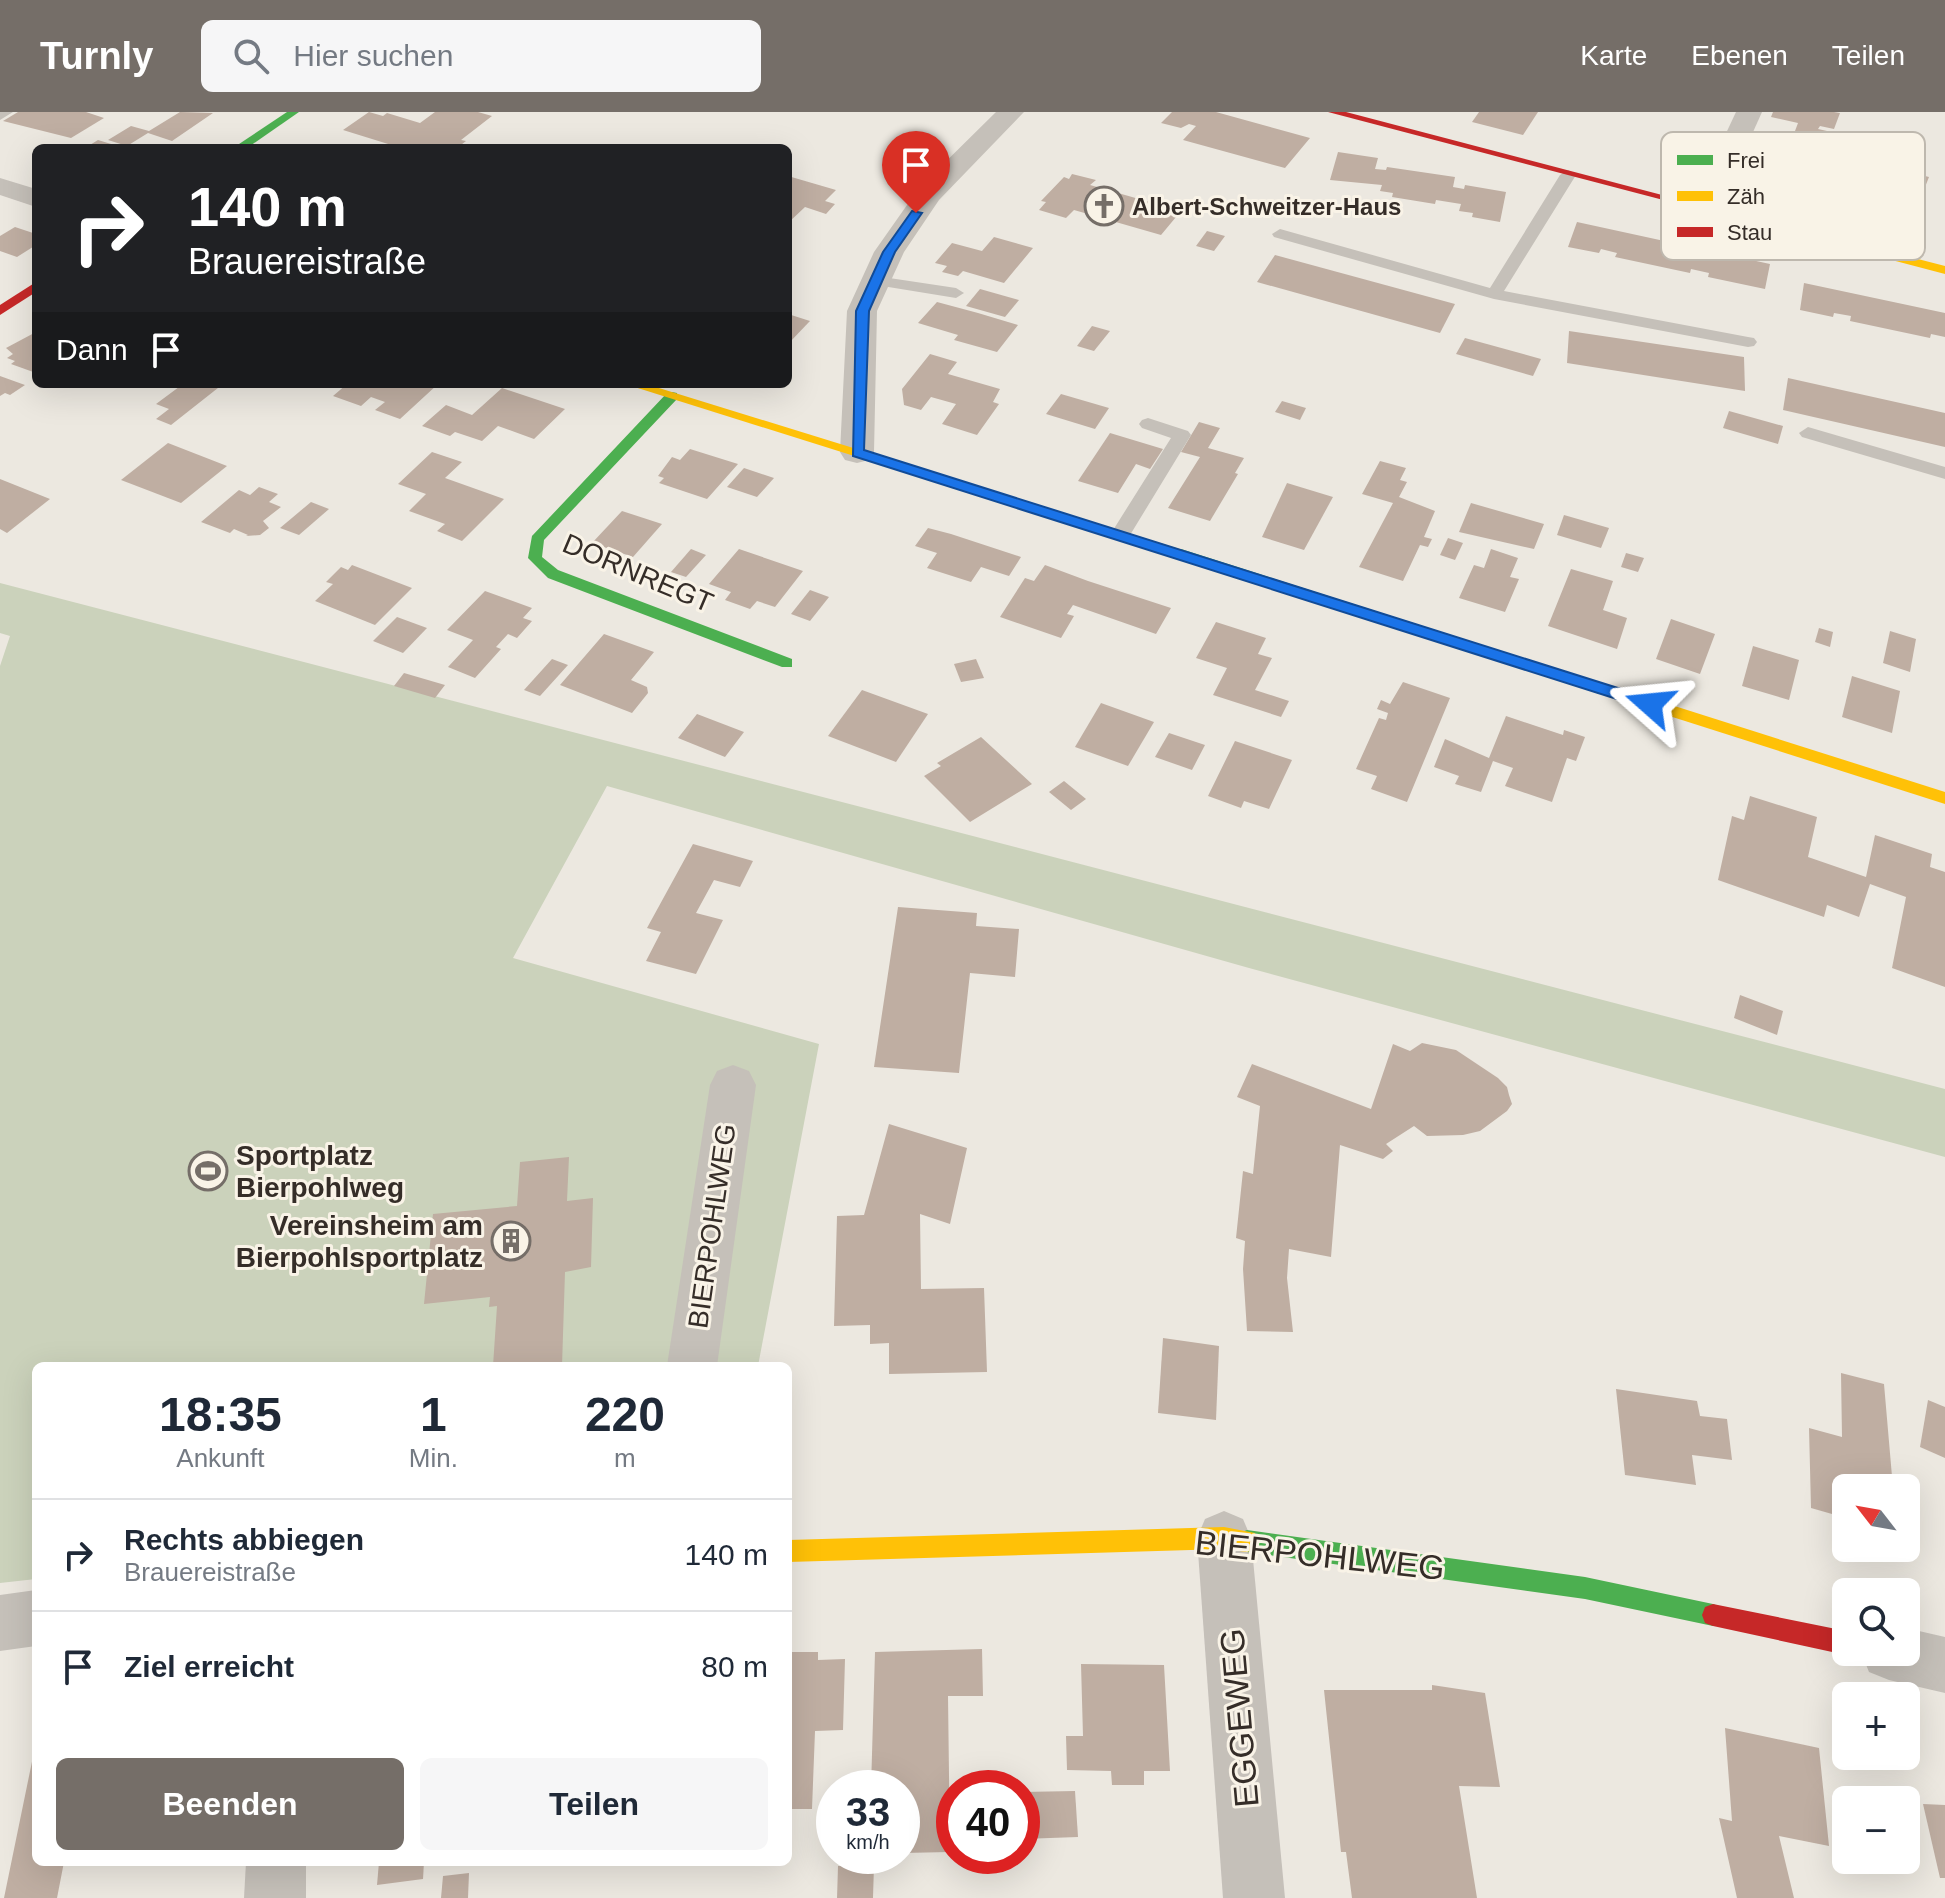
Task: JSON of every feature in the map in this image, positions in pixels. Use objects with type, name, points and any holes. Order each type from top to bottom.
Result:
[{"type":"street","points":[[245,144],[294,112]]},
{"type":"street","points":[[857,452],[862,311],[889,252],[929,194],[1011,112]]},
{"type":"street","points":[[1333,112],[1661,199]]},
{"type":"street","points":[[1740,132],[1749,112]]},
{"type":"street","points":[[0,186],[32,197]]},
{"type":"street","points":[[1905,260],[1945,270]]},
{"type":"street","points":[[0,311],[32,289]]},
{"type":"street","points":[[645,388],[857,452],[1945,798]]},
{"type":"street","name":"DORNREGT","points":[[672,396],[537,539],[535,558],[553,574],[787,663]]},
{"type":"street","name":"BIERPOHLWEG","points":[[693,1362],[733,1085]]},
{"type":"street","name":"BIERPOHLWEG","points":[[792,1551],[1224,1538],[1585,1588],[1832,1640]]},
{"type":"street","name":"EGGEWEG","points":[[1224,1538],[1254,1898]]},
{"type":"street","points":[[0,1623],[32,1619]]},
{"type":"street","points":[[1920,1659],[1945,1665]]},
{"type":"street","points":[[275,1898],[276,1866]]},
{"type":"lane","points":[[0,116],[6,112]]},
{"type":"lane","points":[[1494,294],[1568,175]]},
{"type":"lane","points":[[1280,234],[1494,294],[1748,342]]},
{"type":"lane","points":[[876,281],[956,293]]},
{"type":"lane","points":[[1120,535],[1182,435],[1148,424]]},
{"type":"lane","points":[[1808,433],[1945,473]]},
{"type":"green space","points":[[0,583],[1945,1089],[1945,1157],[1249,968],[607,786],[513,958],[819,1044],[759,1362],[32,1362],[32,1579],[0,1583],[0,666],[10,636],[0,633]]},
{"type":"building","points":[[18,112],[86,112],[104,118],[71,138],[3,121]]},
{"type":"building","points":[[180,112],[213,113],[172,141],[148,133],[130,144],[108,140],[131,126],[149,131]]},
{"type":"building","points":[[369,112],[383,116],[387,113],[420,123],[435,112],[478,112],[492,116],[461,140],[466,141],[462,144],[388,144],[343,130]]},
{"type":"building","points":[[1172,112],[1216,112],[1310,138],[1285,168],[1183,140],[1196,126],[1189,124],[1181,128],[1161,123]]},
{"type":"building","points":[[1479,112],[1538,112],[1523,135],[1472,122]]},
{"type":"building","points":[[1773,112],[1840,113],[1834,129],[1820,126],[1818,129],[1826,132],[1795,131],[1798,123],[1771,117]]},
{"type":"building","points":[[1338,152],[1378,158],[1375,169],[1386,170],[1387,167],[1455,177],[1453,187],[1464,189],[1465,185],[1506,192],[1500,222],[1472,217],[1473,213],[1459,211],[1461,204],[1436,200],[1435,204],[1392,197],[1393,193],[1380,191],[1382,185],[1330,180]]},
{"type":"building","name":"Albert-Schweitzer-Haus","points":[[1072,174],[1096,180],[1090,185],[1181,211],[1161,235],[1074,210],[1066,218],[1039,210],[1046,202],[1041,201],[1064,177],[1069,179]]},
{"type":"building","points":[[792,177],[836,190],[825,201],[835,204],[826,214],[805,207],[792,219]]},
{"type":"building","points":[[1577,222],[1661,240],[1661,260],[1752,260],[1770,264],[1765,289],[1708,277],[1709,273],[1691,269],[1690,273],[1615,257],[1617,253],[1601,249],[1599,253],[1568,247]]},
{"type":"building","points":[[15,227],[32,233],[32,248],[17,257],[0,251],[0,236]]},
{"type":"building","points":[[1207,231],[1225,236],[1214,251],[1196,246]]},
{"type":"building","points":[[994,237],[1033,248],[1004,283],[963,271],[958,276],[942,272],[947,266],[935,263],[952,243],[982,251]]},
{"type":"building","points":[[1275,255],[1455,304],[1440,333],[1257,282]]},
{"type":"building","points":[[1804,283],[1945,313],[1945,337],[1931,334],[1930,338],[1850,321],[1851,316],[1834,313],[1833,317],[1800,310]]},
{"type":"building","points":[[980,289],[1019,300],[1005,317],[966,306]]},
{"type":"building","points":[[937,302],[1018,325],[997,352],[954,340],[958,335],[918,323]]},
{"type":"building","points":[[792,315],[810,321],[792,340]]},
{"type":"building","points":[[1092,326],[1110,331],[1094,351],[1077,346]]},
{"type":"building","points":[[1569,331],[1744,357],[1745,391],[1567,363]]},
{"type":"building","points":[[32,334],[32,372],[11,364],[15,361],[7,358],[13,354],[6,348]]},
{"type":"building","points":[[1465,338],[1541,359],[1533,376],[1456,354]]},
{"type":"building","points":[[930,354],[957,362],[948,374],[1000,389],[993,402],[999,404],[977,435],[942,424],[956,404],[931,397],[921,410],[904,405],[902,389]]},
{"type":"building","points":[[0,376],[25,385],[10,395],[5,393],[0,396]]},
{"type":"building","points":[[1788,378],[1945,413],[1945,447],[1783,410]]},
{"type":"building","points":[[178,388],[218,388],[171,425],[156,419],[169,409],[156,404]]},
{"type":"building","points":[[342,388],[434,388],[400,419],[375,410],[385,402],[371,397],[361,406],[333,396]]},
{"type":"building","points":[[502,388],[565,409],[534,439],[498,426],[482,441],[455,432],[450,436],[422,426],[446,405],[472,415]]},
{"type":"building","points":[[1061,394],[1109,408],[1095,429],[1046,414]]},
{"type":"building","points":[[1282,401],[1306,408],[1300,420],[1275,412]]},
{"type":"building","points":[[1729,411],[1783,426],[1778,444],[1723,428]]},
{"type":"building","points":[[1199,422],[1220,428],[1208,448],[1244,458],[1210,521],[1168,508],[1200,457],[1181,452]]},
{"type":"building","points":[[1110,433],[1163,449],[1150,469],[1136,464],[1118,493],[1078,481]]},
{"type":"building","points":[[168,443],[227,466],[181,503],[121,480]]},
{"type":"building","points":[[690,449],[738,464],[707,499],[659,483],[664,478],[658,476],[672,457],[680,460]]},
{"type":"building","points":[[432,452],[462,462],[445,478],[504,499],[462,541],[437,531],[445,524],[409,511],[426,494],[398,484]]},
{"type":"building","points":[[1380,461],[1406,468],[1400,480],[1407,482],[1399,497],[1435,511],[1424,537],[1432,539],[1428,547],[1420,545],[1403,581],[1359,567],[1393,503],[1362,494]]},
{"type":"building","points":[[744,468],[774,478],[757,497],[727,487]]},
{"type":"building","points":[[0,479],[50,499],[7,533],[0,529]]},
{"type":"building","points":[[1287,483],[1333,497],[1304,550],[1262,537]]},
{"type":"building","points":[[259,487],[278,494],[269,502],[281,507],[263,521],[269,528],[260,535],[246,536],[234,529],[230,533],[201,522],[239,490],[250,495]]},
{"type":"building","points":[[311,502],[329,509],[299,535],[280,528]]},
{"type":"building","points":[[1471,503],[1544,524],[1534,549],[1459,532]]},
{"type":"building","points":[[622,511],[662,524],[633,557],[592,543]]},
{"type":"building","points":[[1564,515],[1609,528],[1601,548],[1557,535]]},
{"type":"building","points":[[928,528],[1021,557],[1009,576],[981,567],[971,582],[927,568],[937,553],[915,546]]},
{"type":"building","points":[[1448,538],[1463,543],[1455,560],[1440,555]]},
{"type":"building","points":[[691,549],[706,555],[686,577],[671,572]]},
{"type":"building","points":[[739,549],[803,571],[775,607],[757,601],[750,609],[725,600],[731,592],[709,584]]},
{"type":"building","points":[[1491,549],[1518,558],[1510,577],[1519,579],[1505,612],[1459,598],[1474,565],[1484,568]]},
{"type":"building","points":[[1626,553],[1644,558],[1638,572],[1621,567]]},
{"type":"building","points":[[352,565],[412,588],[375,625],[315,601],[333,584],[326,582],[341,567],[348,570]]},
{"type":"building","points":[[1045,565],[1171,608],[1156,634],[1073,605],[1067,614],[1074,616],[1061,638],[1000,617],[1025,578],[1034,581]]},
{"type":"building","points":[[1571,569],[1613,581],[1603,610],[1627,618],[1617,649],[1548,626]]},
{"type":"building","points":[[810,590],[829,597],[810,621],[791,614]]},
{"type":"building","points":[[485,591],[532,608],[523,618],[532,621],[517,638],[508,634],[496,647],[501,649],[475,678],[448,667],[473,640],[447,630]]},
{"type":"building","points":[[397,617],[427,628],[403,653],[373,641]]},
{"type":"building","points":[[1671,619],[1715,634],[1700,674],[1656,659]]},
{"type":"building","points":[[1216,622],[1266,638],[1258,654],[1272,658],[1255,690],[1289,701],[1281,717],[1213,695],[1227,668],[1196,658]]},
{"type":"building","points":[[1819,628],[1833,632],[1830,647],[1815,642]]},
{"type":"building","points":[[1890,631],[1916,639],[1910,672],[1883,663]]},
{"type":"building","points":[[604,634],[654,652],[631,680],[647,687],[648,693],[632,713],[560,685]]},
{"type":"building","points":[[1753,646],[1799,660],[1789,700],[1742,686]]},
{"type":"building","points":[[552,659],[568,665],[540,696],[524,690]]},
{"type":"building","points":[[976,659],[984,678],[961,682],[954,664]]},
{"type":"building","points":[[404,673],[445,685],[435,698],[394,686]]},
{"type":"building","points":[[1852,676],[1900,691],[1892,733],[1842,717]]},
{"type":"building","points":[[1403,682],[1450,698],[1407,802],[1371,789],[1377,776],[1356,769],[1379,718],[1386,720],[1388,713],[1377,709],[1381,700],[1390,704]]},
{"type":"building","points":[[862,690],[928,714],[896,762],[828,736]]},
{"type":"building","points":[[1101,703],[1154,722],[1128,766],[1075,747]]},
{"type":"building","points":[[697,714],[744,732],[725,757],[678,738]]},
{"type":"building","points":[[1506,716],[1563,735],[1564,730],[1585,737],[1576,761],[1567,758],[1552,802],[1505,786],[1513,768],[1493,761],[1481,792],[1455,784],[1459,776],[1434,767],[1445,739],[1489,758]]},
{"type":"building","points":[[1169,733],[1205,745],[1192,770],[1155,757]]},
{"type":"building","points":[[981,737],[1032,784],[970,822],[924,776],[941,766],[937,763]]},
{"type":"building","points":[[1235,741],[1292,760],[1269,809],[1244,801],[1241,808],[1208,796]]},
{"type":"building","points":[[1064,781],[1086,799],[1071,810],[1049,792]]},
{"type":"building","points":[[1750,796],[1817,817],[1808,857],[1866,877],[1875,835],[1932,854],[1930,867],[1945,872],[1945,987],[1892,968],[1906,897],[1870,884],[1859,917],[1827,905],[1824,917],[1718,880],[1732,816],[1744,820]]},
{"type":"building","points":[[693,844],[753,861],[740,887],[714,880],[696,913],[723,920],[696,974],[646,961],[661,932],[647,928]]},
{"type":"building","points":[[898,907],[977,913],[976,926],[1019,929],[1015,977],[970,973],[959,1073],[874,1067]]},
{"type":"building","points":[[1740,995],[1783,1011],[1777,1035],[1734,1018]]},
{"type":"building","points":[[1422,1043],[1456,1050],[1498,1078],[1507,1087],[1512,1104],[1480,1131],[1463,1135],[1427,1136],[1414,1126],[1386,1144],[1393,1151],[1383,1159],[1340,1145],[1331,1257],[1289,1249],[1287,1278],[1293,1332],[1247,1331],[1243,1269],[1245,1241],[1236,1238],[1243,1171],[1253,1174],[1260,1106],[1237,1097],[1252,1064],[1371,1109],[1393,1044],[1410,1051]]},
{"type":"building","points":[[889,1124],[967,1148],[950,1224],[920,1214],[921,1289],[984,1288],[987,1372],[889,1374],[889,1343],[870,1344],[870,1325],[834,1326],[837,1216],[864,1215]]},
{"type":"building","name":"Vereinsheim am Bierpohlsportplatz","points":[[569,1157],[567,1201],[593,1198],[591,1267],[565,1272],[562,1362],[493,1362],[497,1306],[489,1307],[490,1297],[424,1304],[433,1214],[517,1206],[520,1162]]},
{"type":"building","points":[[1163,1338],[1219,1346],[1216,1420],[1158,1413]]},
{"type":"building","points":[[1841,1373],[1884,1384],[1892,1474],[1832,1474],[1832,1514],[1811,1508],[1809,1428],[1842,1437]]},
{"type":"building","points":[[1616,1389],[1697,1401],[1700,1416],[1727,1419],[1732,1460],[1692,1455],[1696,1485],[1625,1475]]},
{"type":"building","points":[[1928,1400],[1945,1407],[1945,1458],[1920,1447]]},
{"type":"building","points":[[982,1649],[983,1696],[948,1696],[949,1770],[936,1770],[936,1852],[920,1853],[920,1770],[872,1770],[875,1652]]},
{"type":"building","points":[[792,1652],[818,1652],[818,1660],[845,1659],[843,1730],[815,1731],[812,1809],[792,1809]]},
{"type":"building","points":[[1081,1664],[1164,1665],[1170,1771],[1144,1771],[1144,1785],[1112,1785],[1111,1771],[1067,1770],[1066,1736],[1083,1736]]},
{"type":"building","points":[[1432,1685],[1485,1693],[1500,1787],[1459,1786],[1477,1898],[1352,1898],[1346,1852],[1341,1852],[1324,1690],[1432,1690]]},
{"type":"building","points":[[1725,1728],[1819,1748],[1829,1846],[1779,1836],[1794,1898],[1737,1898],[1719,1818],[1732,1821]]},
{"type":"building","points":[[32,1762],[32,1866],[63,1866],[57,1898],[4,1898]]},
{"type":"building","points":[[1075,1791],[1078,1837],[1040,1838],[1040,1792]]},
{"type":"building","points":[[1923,1804],[1945,1805],[1945,1878],[1940,1878]]},
{"type":"building","points":[[379,1866],[424,1866],[423,1879],[377,1885]]},
{"type":"building","points":[[469,1873],[468,1898],[441,1898],[443,1876]]},
{"type":"building","points":[[838,1874],[874,1874],[873,1898],[837,1898]]},
{"type":"traffic: fast","points":[[245,144],[294,112]]},
{"type":"traffic: fast","points":[[672,396],[537,539],[535,558],[553,574],[787,663]]},
{"type":"traffic: fast","points":[[1181,554],[1599,688]]},
{"type":"traffic: fast","points":[[1247,1541],[1585,1588],[1713,1615]]},
{"type":"traffic: slow","points":[[1906,260],[1945,270]]},
{"type":"traffic: slow","points":[[645,388],[1181,554]]},
{"type":"traffic: slow","points":[[1599,688],[1945,798]]},
{"type":"traffic: slow","points":[[792,1551],[1224,1538],[1247,1541]]},
{"type":"traffic: jam","points":[[1333,112],[1661,197]]},
{"type":"traffic: jam","points":[[0,311],[32,289]]},
{"type":"traffic: jam","points":[[1713,1615],[1832,1640]]},
{"type":"place","name":"Albert-Schweitzer-Haus","points":[[1104,206]]},
{"type":"place","name":"Sportplatz Bierpohlweg","points":[[208,1171]]},
{"type":"place","name":"Vereinsheim am Bierpohlsportplatz","points":[[511,1241]]},
{"type":"route","points":[[916,213],[889,252],[862,311],[857,452],[1650,704]]}]
